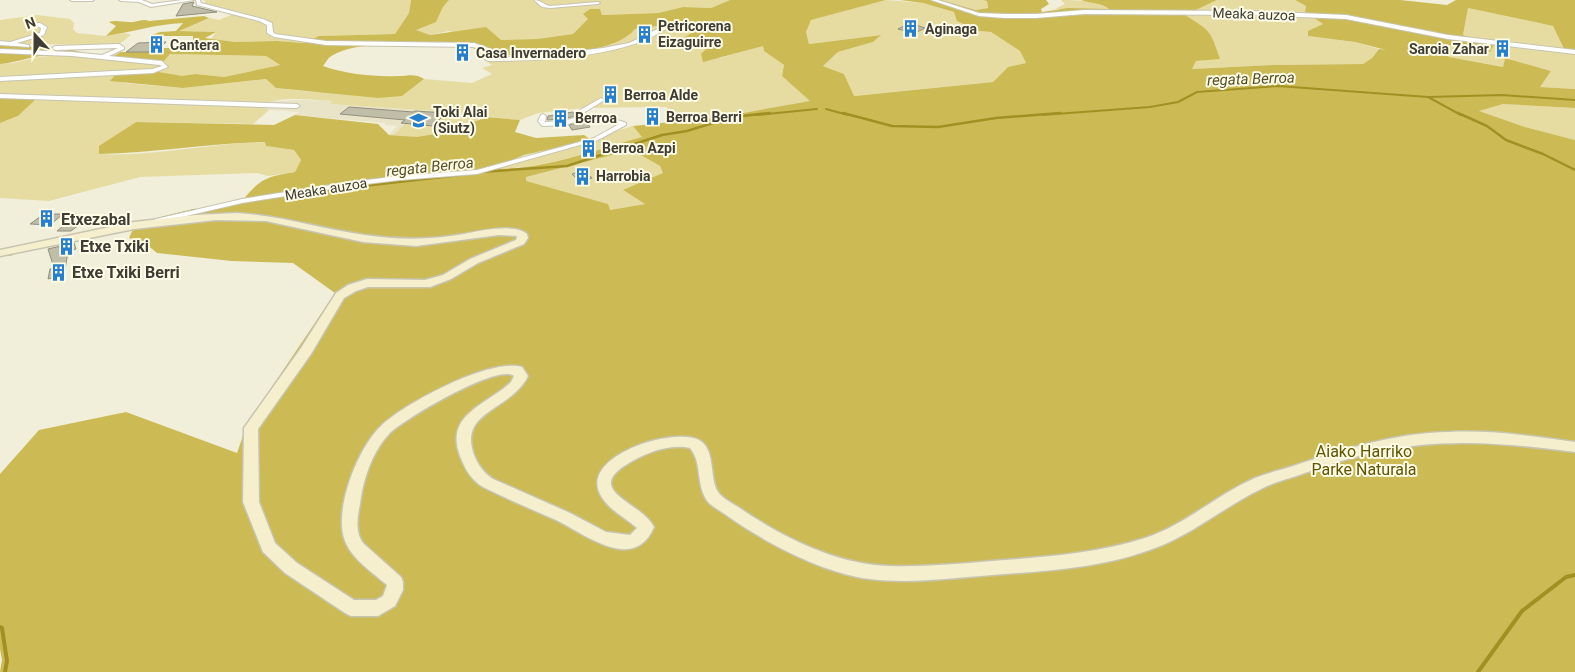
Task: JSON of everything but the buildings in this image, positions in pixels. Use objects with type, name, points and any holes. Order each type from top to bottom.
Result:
[{"type":"street","points":[[72,0],[92,0]]},
{"type":"street","points":[[121,0],[140,1],[151,6],[192,0]]},
{"type":"street","points":[[198,0],[199,4],[270,24],[270,33],[274,35],[326,43],[474,45],[482,46],[486,49],[488,59],[496,60],[532,59],[602,50],[631,44],[666,27]]},
{"type":"street","points":[[536,0],[544,6],[550,7],[598,3]]},
{"type":"street","name":"Meaka auzoa","points":[[933,0],[979,14],[1004,16],[1036,16],[1084,12],[1241,13],[1346,17],[1448,37],[1575,52]]},
{"type":"street","points":[[7,44],[42,34],[44,27],[38,24]]},
{"type":"street","points":[[0,43],[65,48],[119,46],[122,48],[100,57]]},
{"type":"street","points":[[0,51],[162,63],[164,67],[153,71],[0,79]]},
{"type":"street","points":[[0,96],[68,97],[190,104],[297,106]]},
{"type":"street","points":[[586,117],[582,111],[601,100]]},
{"type":"street","name":"Meaka auzoa","points":[[134,227],[242,201],[400,178],[477,172],[596,139],[624,124],[606,119],[586,117],[567,122],[543,124],[541,121],[544,116]]},
{"type":"street","points":[[0,253],[134,227],[190,219],[237,216],[283,221],[358,238],[419,243],[456,240],[495,233],[522,234],[523,238],[520,242],[474,261],[446,277],[426,284],[367,283],[352,288],[340,296],[306,351],[251,428],[251,502],[269,547],[291,568],[351,608],[378,608],[389,601],[395,590],[395,582],[352,541],[349,521],[350,503],[366,459],[384,431],[405,415],[439,396],[488,373],[506,369],[517,370],[521,376],[520,382],[480,411],[466,425],[463,442],[469,461],[481,479],[574,522],[601,537],[619,542],[634,541],[643,535],[646,527],[639,519],[610,499],[603,486],[605,474],[636,452],[666,443],[691,442],[698,446],[702,452],[704,473],[713,497],[754,527],[809,555],[868,572],[950,572],[1026,566],[1106,556],[1170,536],[1259,484],[1330,459],[1382,445],[1414,439],[1462,437],[1522,440],[1575,447]]},
{"type":"shaded area","points":[[203,0],[411,0],[409,13],[395,34],[320,36],[304,43],[277,41],[235,42],[211,39],[216,32],[178,31],[209,18],[219,20],[238,12],[204,3],[206,1]]},
{"type":"shaded area","points":[[449,0],[730,0],[711,8],[683,7],[658,13],[602,15],[600,9],[573,34],[537,39],[501,40],[448,31],[430,35],[415,30],[436,21]]},
{"type":"shaded area","points":[[886,0],[923,3],[954,12],[978,31],[991,32],[1020,51],[1026,63],[1008,67],[993,82],[853,96],[844,74],[823,66],[838,52],[873,42],[880,35],[809,44],[806,32],[810,20]]},
{"type":"shaded area","points":[[941,0],[982,0],[987,1],[988,8],[976,10]]},
{"type":"shaded area","points":[[1061,0],[1093,2],[1109,9],[1055,9],[1065,4]]},
{"type":"shaded area","points":[[1217,0],[1295,0],[1306,6],[1305,12],[1323,24],[1309,31],[1308,36],[1355,42],[1379,49],[1372,58],[1363,64],[1273,65],[1191,69],[1196,61],[1220,58],[1184,15]]},
{"type":"shaded area","points":[[1468,8],[1553,26],[1565,51],[1575,52],[1575,89],[1539,87],[1551,71],[1505,58],[1503,67],[1449,57],[1436,43],[1490,52],[1494,45],[1463,35]]},
{"type":"shaded area","points":[[37,15],[70,19],[74,23],[73,29],[77,33],[106,36],[125,33],[131,35],[118,45],[22,44],[0,41],[0,20]]},
{"type":"shaded area","points":[[666,25],[695,31],[682,39],[708,48],[720,58],[763,45],[764,51],[784,65],[782,76],[811,101],[726,116],[670,121],[667,107],[583,108],[538,113],[520,120],[448,112],[330,104],[333,101],[275,100],[260,106],[269,110],[253,124],[136,122],[121,132],[99,154],[140,154],[265,142],[266,146],[294,150],[301,160],[295,172],[268,176],[257,173],[140,177],[49,201],[0,198],[0,123],[18,116],[37,97],[0,96],[0,64],[38,57],[72,54],[100,57],[114,48],[121,52],[113,56],[161,63],[170,54],[266,56],[280,65],[224,77],[196,74],[182,77],[153,71],[123,83],[183,88],[266,79],[276,88],[402,96],[424,79],[472,83],[492,74],[482,68],[492,65],[477,55],[537,56],[635,29]]},
{"type":"shaded area","name":"Toki Alai (Siutz)","points":[[267,101],[334,101],[331,104],[448,112],[480,117],[471,129],[446,128],[435,139],[389,135],[397,126],[385,125],[385,123],[295,115],[299,112],[259,109],[259,106]]},
{"type":"shaded area","points":[[1503,104],[1575,108],[1575,140],[1525,127],[1478,111]]},
{"type":"shaded area","points":[[444,115],[480,118],[471,129],[434,125]]},
{"type":"shaded area","points":[[405,124],[446,128],[435,139],[393,135]]},
{"type":"shaded area","points":[[633,126],[643,137],[550,163],[492,169],[544,151]]},
{"type":"shaded area","points":[[632,150],[660,166],[664,173],[624,191],[646,204],[610,210],[526,182],[526,177]]},
{"type":"green space","name":"Aiako Harriko Parke Naturala","points":[[411,0],[449,0],[443,7],[436,22],[416,30],[430,35],[486,27],[501,40],[537,39],[573,34],[588,19],[583,14],[590,9],[600,9],[602,15],[658,13],[683,7],[711,8],[730,0],[886,0],[811,20],[806,32],[809,44],[881,35],[873,42],[838,52],[823,66],[844,74],[854,96],[993,82],[1008,67],[1026,63],[1020,51],[991,32],[978,31],[957,21],[954,12],[923,3],[900,0],[941,0],[976,10],[988,8],[987,1],[982,0],[1046,0],[1049,4],[1041,9],[1042,12],[1068,8],[1109,9],[1103,5],[1081,0],[1217,0],[1185,15],[1200,24],[1208,32],[1220,59],[1196,61],[1192,69],[1273,65],[1363,64],[1372,58],[1379,49],[1386,50],[1355,42],[1308,36],[1308,31],[1323,24],[1305,12],[1306,6],[1295,0],[1400,0],[1447,5],[1456,0],[1575,0],[1575,52],[1565,51],[1553,26],[1468,8],[1463,35],[1494,45],[1490,52],[1437,43],[1449,57],[1503,67],[1505,58],[1551,71],[1540,87],[1575,89],[1575,108],[1503,104],[1479,111],[1525,127],[1575,140],[1575,672],[0,672],[2,660],[0,649],[0,474],[39,430],[126,412],[237,453],[247,424],[335,293],[293,263],[232,261],[157,253],[145,243],[129,238],[134,227],[242,201],[259,183],[270,177],[295,172],[301,160],[294,150],[266,146],[265,142],[99,154],[99,146],[136,122],[274,125],[295,115],[378,124],[389,135],[417,137],[447,132],[487,117],[520,120],[515,132],[536,138],[584,135],[591,140],[524,155],[493,168],[509,169],[528,167],[568,158],[642,137],[633,126],[726,116],[810,101],[782,76],[784,65],[764,51],[763,46],[703,62],[701,54],[707,48],[682,39],[694,31],[666,25],[635,29],[623,39],[605,46],[560,54],[477,55],[477,50],[469,46],[377,45],[343,51],[330,57],[323,66],[360,74],[415,75],[424,79],[402,96],[378,98],[276,88],[266,79],[183,88],[110,81],[117,73],[153,71],[182,76],[196,74],[224,77],[280,65],[266,56],[170,54],[162,63],[112,57],[121,52],[155,52],[161,48],[176,48],[193,40],[193,36],[149,36],[160,32],[176,31],[183,23],[154,26],[106,36],[116,26],[109,22],[149,21],[204,16],[209,18],[179,31],[216,32],[205,38],[235,42],[277,41],[304,43],[319,36],[395,34],[409,13]],"holes":[[[632,150],[660,166],[663,173],[623,190],[645,204],[610,210],[608,204],[526,181],[526,177]]]},
{"type":"green space","points":[[0,43],[18,46],[65,48],[100,57],[48,55],[0,64]]},
{"type":"green space","points":[[0,96],[38,97],[18,116],[0,123]]},
{"type":"waterway","name":"regata Berroa","points":[[1042,115],[1150,107],[1178,102],[1197,92],[1278,86],[1428,97],[1461,115]]},
{"type":"waterway","points":[[1429,97],[1502,95],[1575,100]]},
{"type":"waterway","name":"regata Berroa","points":[[757,115],[817,109]]},
{"type":"waterway","name":"regata Berroa","points":[[826,109],[848,115]]},
{"type":"waterway","name":"regata Berroa","points":[[481,172],[567,166],[662,135],[687,131],[732,117],[770,113]]},
{"type":"waterway","name":"regata Berroa","points":[[843,113],[892,126],[938,127],[996,118],[1060,113]]},
{"type":"waterway","name":"regata Berroa","points":[[1458,113],[1487,126],[1506,140],[1543,154],[1575,170]]},
{"type":"waterway","name":"regata Berroa","points":[[310,192],[460,175]]},
{"type":"waterway","name":"regata Berroa","points":[[150,221],[195,210]]},
{"type":"waterway","name":"regata Berroa","points":[[60,238],[120,226]]},
{"type":"waterway","points":[[0,255],[12,254]]},
{"type":"waterway","points":[[1478,672],[1522,611],[1566,577],[1575,575]]},
{"type":"waterway","points":[[0,627],[2,628],[7,661],[5,672]]},
{"type":"place","name":"Aginaga","points":[[911,29]]},
{"type":"place","name":"Petricorena Eizaguirre","points":[[644,34]]},
{"type":"place","name":"Cantera","points":[[156,45]]},
{"type":"place","name":"Saroia Zahar","points":[[1503,49]]},
{"type":"place","name":"Casa Invernadero","points":[[462,53]]},
{"type":"place","name":"Berroa Alde","points":[[610,95]]},
{"type":"place","name":"Berroa Berri","points":[[652,117]]},
{"type":"place","name":"Berroa","points":[[561,118]]},
{"type":"place","name":"Toki Alai (Siutz)","points":[[419,120]]},
{"type":"place","name":"Berroa Azpi","points":[[588,148]]},
{"type":"place","name":"Harrobia","points":[[582,176]]},
{"type":"place","name":"Etxezabal","points":[[47,219]]},
{"type":"place","name":"Etxe Txiki","points":[[66,246]]},
{"type":"place","name":"Etxe Txiki Berri","points":[[58,272]]}]
